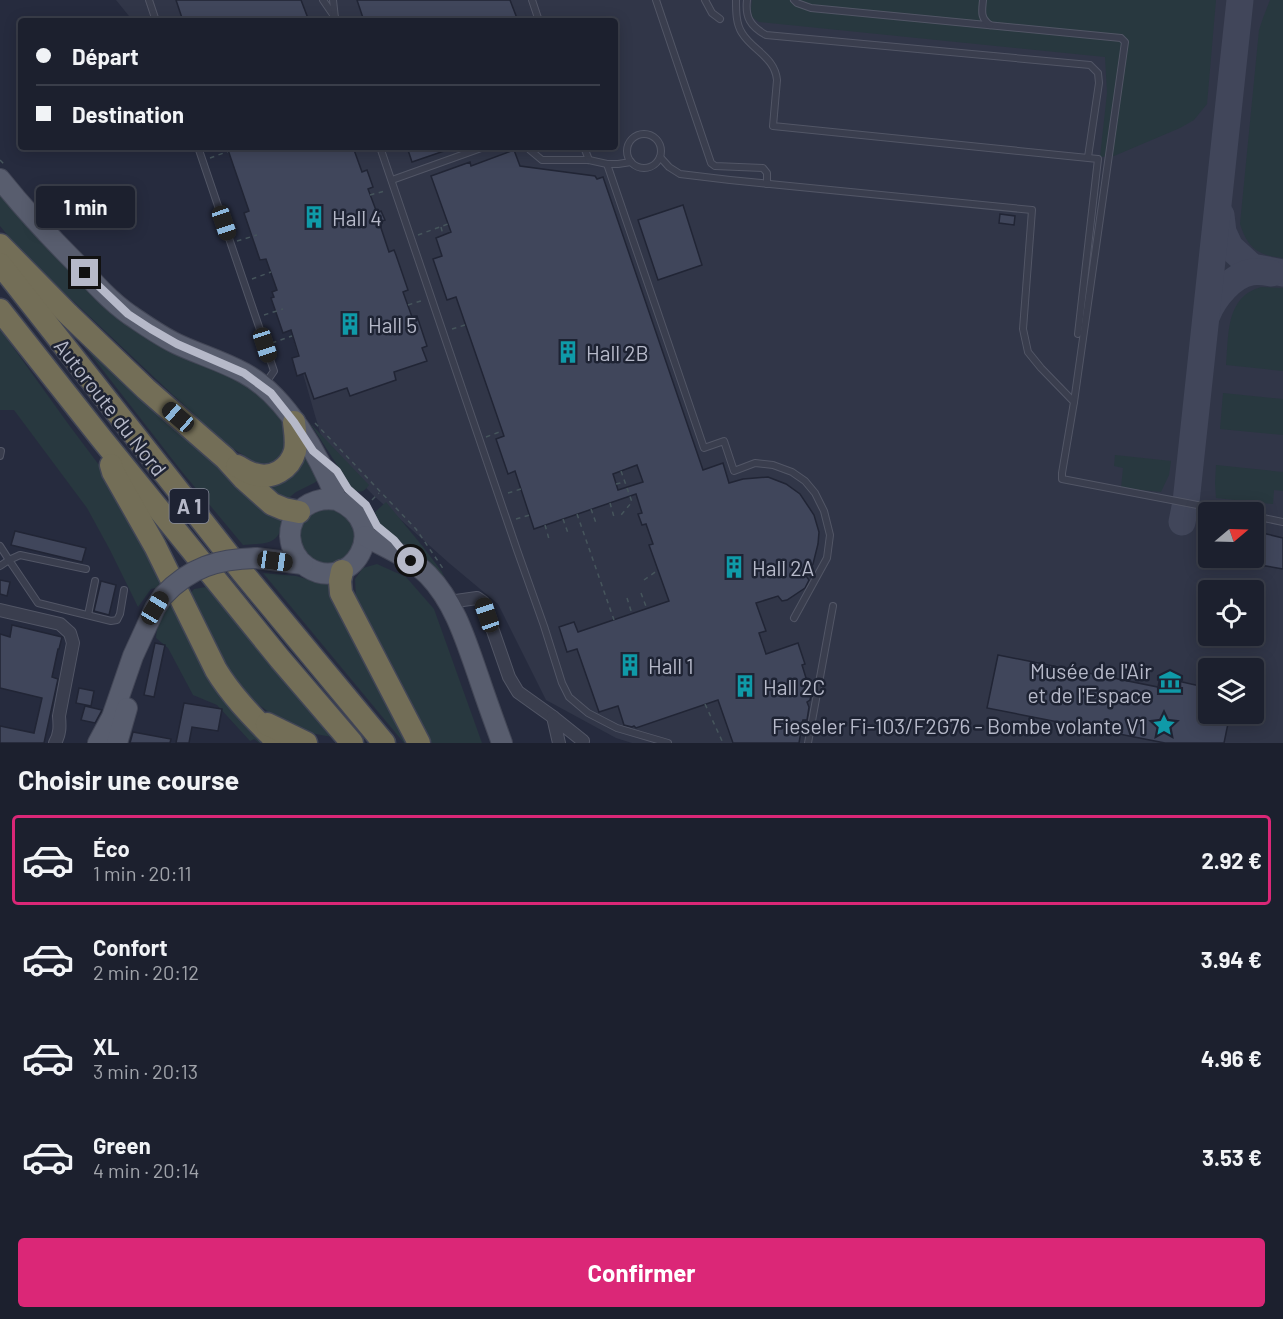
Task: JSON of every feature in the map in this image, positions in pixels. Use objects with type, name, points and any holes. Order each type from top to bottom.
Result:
[{"type":"highway","points":[[0,245],[60,307],[146,389],[225,458],[272,504],[299,512]]},
{"type":"highway","name":"Autoroute du Nord","points":[[0,264],[243,573],[384,743]]},
{"type":"highway","name":"Autoroute du Nord","points":[[0,310],[280,659],[352,743]]},
{"type":"highway","points":[[225,458],[254,474],[266,476],[278,473],[294,454],[296,441],[294,422]]},
{"type":"highway","points":[[101,438],[113,472],[155,546],[225,686],[278,743]]},
{"type":"highway","points":[[349,565],[339,581],[341,593],[419,743]]},
{"type":"highway","points":[[244,707],[281,732],[306,743]]},
{"type":"main road","points":[[0,179],[96,285],[128,314],[164,337],[244,373],[279,402],[324,470],[328,500]]},
{"type":"main road","points":[[349,565],[364,544],[363,524],[357,513],[348,505],[328,500],[308,504],[294,519],[290,536],[296,556],[311,570],[332,573],[349,565],[382,556],[398,561],[417,576],[439,601],[451,623],[490,743]]},
{"type":"main road","points":[[256,558],[275,550],[290,536]]},
{"type":"main road","points":[[365,536],[411,561],[441,589],[464,635],[502,743]]},
{"type":"main road","points":[[98,743],[112,717],[133,656],[155,608],[163,596],[182,579],[209,564],[234,559],[256,558],[303,564]]},
{"type":"main road","points":[[117,743],[143,656],[142,639]]},
{"type":"street","points":[[449,602],[477,598],[483,602],[509,677],[518,692],[586,742]]},
{"type":"street","points":[[0,610],[60,624],[73,639],[59,717],[59,736],[55,743]]},
{"type":"street","points":[[553,717],[559,743]]},
{"type":"street","points":[[566,743],[586,742]]},
{"type":"lane","points":[[149,0],[155,18]]},
{"type":"lane","points":[[322,0],[335,18]]},
{"type":"lane","points":[[333,0],[336,18]]},
{"type":"lane","points":[[532,0],[538,18]]},
{"type":"lane","points":[[656,0],[711,163],[715,166],[763,168],[768,173],[767,184]]},
{"type":"lane","points":[[705,0],[712,13],[720,19]]},
{"type":"lane","points":[[736,0],[736,17],[742,33],[758,48],[776,73],[773,126],[1098,159],[1078,334]]},
{"type":"lane","points":[[747,0],[746,13],[749,20],[766,35],[1090,65],[1098,73],[1099,83],[1088,158]]},
{"type":"lane","points":[[794,0],[811,8],[1121,38],[1125,42],[1062,478],[1198,505]]},
{"type":"lane","points":[[983,0],[982,16],[984,21],[990,25]]},
{"type":"lane","points":[[643,134],[652,136],[659,142],[661,152],[657,162],[649,167],[639,167],[631,162],[627,154],[628,144],[634,137],[643,134]]},
{"type":"lane","points":[[199,150],[274,371],[263,387]]},
{"type":"lane","points":[[381,150],[562,683],[569,697],[588,713],[617,728],[668,743]]},
{"type":"lane","points":[[392,180],[476,150]]},
{"type":"lane","points":[[530,150],[542,160],[589,160],[607,164],[631,162]]},
{"type":"lane","points":[[585,150],[589,160]]},
{"type":"lane","points":[[660,157],[680,174],[1032,210],[1023,329],[1028,352],[1074,402]]},
{"type":"lane","points":[[607,164],[704,448],[724,441],[734,471],[755,463],[773,465],[792,472],[805,481],[815,493],[824,512],[830,535],[827,558],[794,618]]},
{"type":"lane","points":[[313,451],[337,471],[348,489],[366,505],[377,526],[394,540],[411,561]]},
{"type":"lane","points":[[1264,518],[1283,522]]},
{"type":"lane","points":[[0,546],[38,603],[111,621],[117,620],[120,614],[124,590]]},
{"type":"lane","points":[[0,566],[20,555],[86,569]]},
{"type":"lane","points":[[88,615],[95,581]]},
{"type":"lane","points":[[808,743],[833,606]]},
{"type":"path","points":[[202,160],[229,151]]},
{"type":"path","points":[[370,195],[395,189]]},
{"type":"path","points":[[411,237],[448,224]]},
{"type":"path","points":[[440,226],[443,235]]},
{"type":"path","points":[[231,244],[257,235]]},
{"type":"path","points":[[244,281],[271,272]]},
{"type":"path","points":[[408,305],[431,297]]},
{"type":"path","points":[[256,318],[283,309]]},
{"type":"path","points":[[443,332],[465,325]]},
{"type":"path","points":[[265,345],[292,336]]},
{"type":"path","points":[[481,439],[502,431]]},
{"type":"path","points":[[621,471],[632,502],[621,514]]},
{"type":"path","points":[[616,484],[624,482]]},
{"type":"path","points":[[500,496],[521,489]]},
{"type":"path","points":[[366,505],[380,492]]},
{"type":"path","points":[[610,503],[614,517]]},
{"type":"path","points":[[591,509],[596,523]]},
{"type":"path","points":[[577,514],[614,620]]},
{"type":"path","points":[[508,522],[530,515]]},
{"type":"path","points":[[563,519],[568,533]]},
{"type":"path","points":[[544,525],[549,539]]},
{"type":"path","points":[[644,580],[658,570]]},
{"type":"path","points":[[641,593],[647,609]]},
{"type":"path","points":[[627,598],[632,614]]},
{"type":"path","points":[[705,704],[723,743]]},
{"type":"shaded area","points":[[116,0],[1283,0],[1283,743],[632,743],[616,738],[546,700],[498,604],[373,495],[323,443],[249,186],[226,150],[618,150],[618,18],[131,18]]},
{"type":"shaded area","points":[[752,0],[1216,0],[1207,104],[1194,120],[1180,128],[1114,156],[1100,157],[1107,93],[1105,57],[759,22],[752,17]]},
{"type":"shaded area","points":[[1270,0],[1283,0],[1283,258],[1267,255],[1255,249],[1243,233],[1240,224],[1259,30]]},
{"type":"shaded area","points":[[0,188],[48,245],[258,394],[279,417],[286,434],[283,453],[277,463],[256,463],[224,443],[22,253],[0,226]]},
{"type":"shaded area","points":[[1261,287],[1283,288],[1283,371],[1226,365],[1229,330],[1235,308],[1249,292]]},
{"type":"shaded area","points":[[45,296],[283,519],[279,534],[275,539],[265,543],[243,545],[183,473]]},
{"type":"shaded area","points":[[0,329],[114,485],[167,576],[156,588],[151,589],[138,607],[87,508],[14,410],[0,410]]},
{"type":"shaded area","points":[[1223,393],[1283,399],[1283,435],[1220,429]]},
{"type":"shaded area","points":[[310,423],[369,485],[366,489],[360,492],[353,490]]},
{"type":"shaded area","points":[[303,446],[320,479],[285,501],[261,479]]},
{"type":"shaded area","points":[[1115,455],[1171,461],[1169,475],[1161,492],[1121,488],[1123,468],[1114,466]]},
{"type":"shaded area","points":[[1216,465],[1283,472],[1283,491],[1274,490],[1273,504],[1216,498]]},
{"type":"shaded area","points":[[386,502],[442,572],[452,594],[380,528],[375,512]]},
{"type":"shaded area","points":[[327,507],[346,513],[357,530],[355,550],[332,568],[304,557],[298,529],[309,513]]},
{"type":"shaded area","points":[[377,564],[406,577],[434,609],[482,743],[432,743],[356,599],[355,579],[363,568]]},
{"type":"shaded area","points":[[263,573],[296,576],[328,585],[331,596],[413,743],[404,743]]},
{"type":"shaded area","points":[[206,587],[332,737],[294,730],[249,698],[228,669],[190,594],[194,589]]},
{"type":"shaded area","points":[[172,601],[269,743],[259,743],[254,739],[250,741],[217,705],[193,695],[168,648],[156,638],[161,618]]},
{"type":"building","points":[[176,0],[301,0],[308,18],[182,18]]},
{"type":"building","points":[[357,0],[510,0],[517,18],[363,18]]},
{"type":"building","points":[[228,150],[354,150],[362,172],[367,170],[373,187],[368,189],[377,213],[381,211],[385,220],[379,222],[389,252],[394,250],[396,255],[408,290],[403,292],[412,317],[417,316],[427,346],[422,348],[427,361],[394,372],[396,380],[350,396],[347,388],[314,399],[305,373],[297,376],[292,358],[299,356],[291,330],[283,333],[271,298],[274,297],[272,292],[277,290],[266,259],[260,260],[244,213],[249,211]]},
{"type":"building","points":[[408,150],[447,150],[412,162]]},
{"type":"building","points":[[514,150],[520,166],[595,176],[597,179],[603,177],[703,470],[723,463],[729,483],[743,479],[768,477],[786,484],[800,494],[814,515],[819,532],[818,544],[813,564],[806,576],[809,580],[805,588],[787,600],[782,601],[778,596],[756,603],[766,631],[759,633],[766,654],[798,643],[805,664],[802,665],[810,691],[812,691],[810,700],[807,702],[809,707],[807,720],[803,720],[799,743],[733,743],[718,700],[636,728],[624,725],[618,706],[599,712],[577,649],[567,652],[559,627],[574,622],[578,632],[669,601],[649,545],[653,544],[646,524],[642,525],[638,514],[642,513],[636,494],[534,529],[515,471],[508,474],[496,439],[504,436],[456,297],[447,300],[433,259],[442,256],[436,238],[451,232],[431,176],[470,162],[471,166]],"holes":[[[637,465],[643,482],[618,490],[613,474]]]},
{"type":"building","points":[[683,205],[702,265],[658,280],[638,220]]},
{"type":"building","points":[[1000,214],[1015,216],[1014,225],[999,223]]},
{"type":"building","points":[[15,531],[86,548],[82,562],[11,545]]},
{"type":"building","points":[[1264,533],[1283,538],[1283,569],[1264,566]]},
{"type":"building","points":[[0,580],[10,582],[7,596],[0,594]]},
{"type":"building","points":[[101,581],[116,585],[109,615],[94,611]]},
{"type":"building","points":[[12,625],[62,637],[52,677],[58,679],[44,743],[0,743],[0,726],[34,733],[42,698],[0,688],[0,634],[10,637]]},
{"type":"building","points":[[155,643],[165,645],[154,697],[144,695]]},
{"type":"building","points":[[998,655],[1158,687],[1160,677],[1198,686],[1198,724],[1228,724],[1224,743],[1165,743],[987,708]]},
{"type":"building","points":[[79,688],[94,691],[91,706],[76,703]]},
{"type":"building","points":[[184,703],[222,709],[218,731],[192,727],[189,743],[176,743]]},
{"type":"building","points":[[85,706],[102,710],[95,723],[81,720]]},
{"type":"building","points":[[133,732],[171,739],[170,743],[130,743]]},
{"type":"taxiway","points":[[1182,522],[1240,0]]},
{"type":"taxiway","points":[[1221,215],[1223,232],[1230,247],[1252,267],[1283,273]]},
{"type":"taxiway","points":[[1207,315],[1219,295],[1231,282],[1252,272],[1271,273]]},
{"type":"place","name":"Hall 4","points":[[314,217]]},
{"type":"place","name":"Hall 5","points":[[350,324]]},
{"type":"place","name":"Hall 2B","points":[[568,352]]},
{"type":"place","name":"Hall 2A","points":[[734,567]]},
{"type":"place","name":"Hall 1","points":[[630,665]]},
{"type":"place","name":"Musée de l'Air et de l'Espace","points":[[1170,682]]},
{"type":"place","name":"Hall 2C","points":[[745,686]]},
{"type":"place","name":"Fieseler Fi-103/F2G76 - Bombe volante V1","points":[[1164,725]]},
{"type":"route","points":[[85,273],[128,314],[151,329],[177,344],[244,373],[271,393],[313,451],[337,471],[348,489],[366,505],[377,526],[394,540],[411,561]]}]
